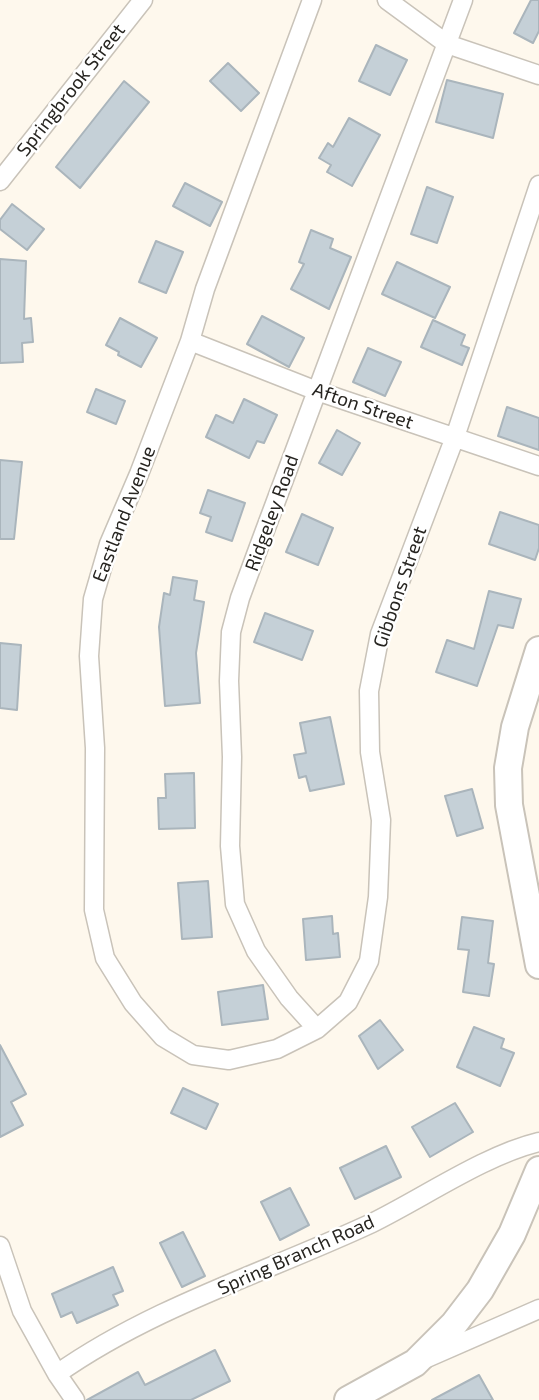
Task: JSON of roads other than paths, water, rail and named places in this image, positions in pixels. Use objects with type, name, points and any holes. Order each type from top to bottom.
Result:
[{"type":"street","name":"Springbrook Street","points":[[0,181],[143,0]]},
{"type":"street","name":"Eastland Avenue","points":[[312,0],[205,289],[190,341],[109,544],[93,598],[89,656],[95,748],[94,910],[104,958],[133,1003],[163,1037],[193,1055],[229,1060],[277,1049],[317,1028]]},
{"type":"street","points":[[387,0],[447,44],[539,75]]},
{"type":"street","name":"Ridgeley Road","points":[[317,1028],[289,998],[256,951],[235,904],[230,846],[231,632],[240,598],[463,0]]},
{"type":"street","name":"Gibbons Street","points":[[317,1028],[348,1002],[369,961],[378,897],[381,820],[370,752],[369,691],[380,634],[455,437],[539,185]]},
{"type":"street","name":"Afton Street","points":[[190,341],[317,391],[539,466]]},
{"type":"street","points":[[539,650],[515,727],[508,768],[509,805],[539,965]]},
{"type":"street","name":"Spring Branch Road","points":[[57,1374],[90,1351],[166,1312],[310,1252],[497,1158],[539,1142]]},
{"type":"street","points":[[415,1363],[454,1324],[480,1290],[512,1234],[539,1170]]},
{"type":"street","points":[[0,1246],[22,1311],[57,1374],[75,1400]]},
{"type":"street","points":[[348,1400],[415,1363],[539,1309]]}]
